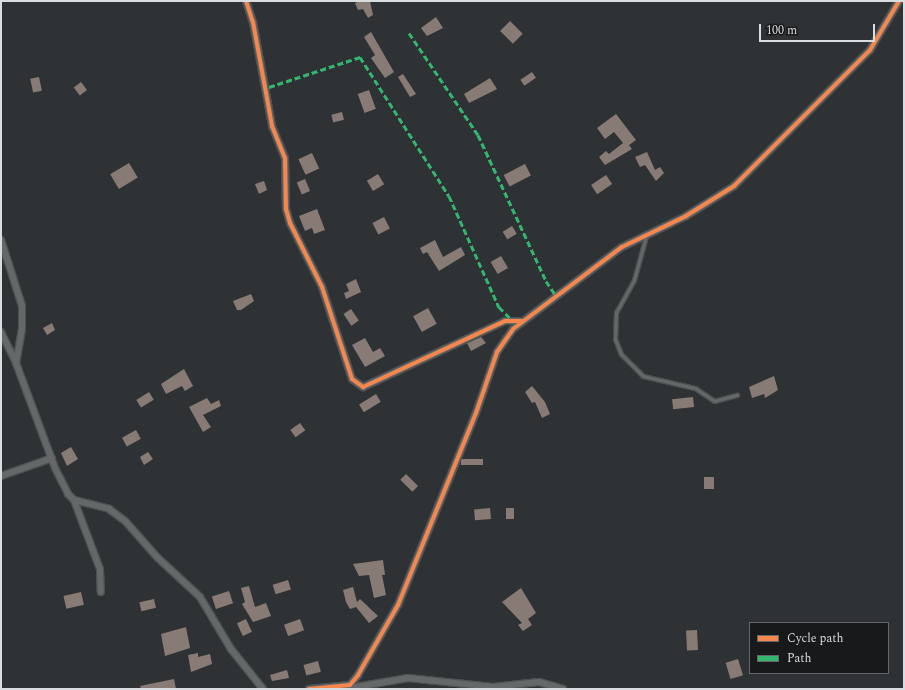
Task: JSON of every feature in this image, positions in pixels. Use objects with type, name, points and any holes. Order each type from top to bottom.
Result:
[{"type":"street","points":[[246,1],[253,22],[272,126],[286,164],[288,216],[322,287],[352,379],[363,387],[505,321],[522,321]]},
{"type":"street","points":[[350,687],[398,605],[476,413],[497,352],[522,321],[622,247],[707,205],[734,186],[870,50],[899,1]]},
{"type":"street","points":[[1,240],[22,306],[22,329],[16,363]]},
{"type":"street","points":[[1,332],[16,363],[52,458],[74,500],[100,570],[101,592]]},
{"type":"street","points":[[1,476],[52,458]]},
{"type":"street","points":[[74,500],[109,509],[126,522],[158,558],[200,597],[231,649],[263,689]]},
{"type":"street","points":[[309,689],[350,687],[408,678],[493,687],[539,682],[563,689]]},
{"type":"lane","points":[[646,236],[634,280],[616,312],[615,339],[620,354],[643,376],[695,388],[714,401],[736,395]]},
{"type":"building","points":[[360,1],[370,1],[373,15],[368,18],[363,9],[358,10],[355,3]]},
{"type":"building","points":[[436,17],[443,28],[427,36],[421,28]]},
{"type":"building","points":[[510,21],[523,34],[513,44],[500,31]]},
{"type":"building","points":[[371,32],[394,72],[385,78],[371,58],[375,55],[364,37]]},
{"type":"building","points":[[532,72],[536,78],[524,86],[520,80]]},
{"type":"building","points":[[403,74],[416,94],[410,97],[398,77]]},
{"type":"building","points":[[39,77],[42,91],[33,93],[30,79]]},
{"type":"building","points":[[490,78],[497,89],[469,103],[464,94]]},
{"type":"building","points":[[81,82],[87,90],[80,95],[74,87]]},
{"type":"building","points":[[369,90],[376,109],[365,113],[358,94]]},
{"type":"building","points":[[342,112],[344,120],[333,122],[331,115]]},
{"type":"building","points":[[616,114],[636,140],[629,145],[632,149],[605,165],[599,157],[606,151],[609,154],[623,143],[614,132],[605,139],[597,128]]},
{"type":"building","points":[[647,152],[655,170],[660,167],[664,173],[656,181],[645,165],[640,167],[635,157]]},
{"type":"building","points":[[312,153],[319,168],[306,175],[298,159]]},
{"type":"building","points":[[129,163],[138,178],[119,189],[110,174]]},
{"type":"building","points":[[525,164],[531,176],[510,186],[504,175]]},
{"type":"building","points":[[378,174],[384,184],[373,191],[367,181]]},
{"type":"building","points":[[606,175],[612,184],[597,194],[591,185]]},
{"type":"building","points":[[305,179],[310,191],[302,194],[297,183]]},
{"type":"building","points":[[264,181],[267,190],[259,194],[255,184]]},
{"type":"building","points":[[317,209],[325,230],[314,234],[312,228],[305,231],[299,216]]},
{"type":"building","points":[[384,217],[390,229],[378,234],[372,223]]},
{"type":"building","points":[[512,226],[517,234],[507,239],[503,232]]},
{"type":"building","points":[[435,240],[443,257],[461,247],[465,255],[439,271],[427,252],[423,254],[420,248]]},
{"type":"building","points":[[501,256],[508,268],[498,274],[491,262]]},
{"type":"building","points":[[356,279],[361,292],[346,299],[344,293],[349,291],[346,284]]},
{"type":"building","points":[[251,294],[254,301],[241,310],[237,310],[233,301]]},
{"type":"building","points":[[428,308],[437,324],[422,332],[413,316]]},
{"type":"building","points":[[351,309],[359,321],[351,326],[344,314]]},
{"type":"building","points":[[52,323],[55,330],[47,335],[43,328]]},
{"type":"building","points":[[481,337],[486,343],[471,351],[467,343]]},
{"type":"building","points":[[365,338],[373,352],[380,348],[385,356],[365,367],[352,345]]},
{"type":"building","points":[[184,369],[193,386],[185,391],[182,386],[166,394],[161,384]]},
{"type":"building","points":[[774,376],[778,390],[765,398],[764,394],[752,398],[749,387]]},
{"type":"building","points":[[532,386],[545,402],[550,414],[542,418],[535,402],[532,403],[525,392]]},
{"type":"building","points":[[149,392],[154,400],[141,408],[136,400]]},
{"type":"building","points":[[376,394],[381,402],[364,412],[359,405]]},
{"type":"building","points":[[693,397],[694,407],[673,409],[672,399]]},
{"type":"building","points":[[207,398],[211,404],[219,400],[221,406],[203,415],[211,427],[203,432],[189,407]]},
{"type":"building","points":[[300,423],[305,430],[296,437],[290,430]]},
{"type":"building","points":[[136,430],[141,439],[127,447],[122,438]]},
{"type":"building","points":[[71,447],[78,459],[67,466],[61,453]]},
{"type":"building","points":[[148,452],[153,459],[144,465],[140,457]]},
{"type":"building","points":[[461,459],[483,459],[483,465],[461,465]]},
{"type":"building","points":[[406,474],[418,486],[412,492],[400,480]]},
{"type":"building","points":[[704,477],[714,477],[714,489],[704,489]]},
{"type":"building","points":[[490,508],[491,519],[475,520],[474,509]]},
{"type":"building","points":[[506,508],[514,508],[514,519],[506,519]]},
{"type":"building","points":[[383,560],[385,575],[382,575],[386,595],[374,598],[369,575],[359,576],[353,564]]},
{"type":"building","points":[[288,580],[291,590],[276,594],[273,585]]},
{"type":"building","points":[[249,586],[255,607],[266,603],[271,616],[253,622],[242,604],[245,602],[241,588]]},
{"type":"building","points":[[353,587],[357,602],[360,599],[378,616],[369,623],[356,607],[350,609],[346,602],[343,590]]},
{"type":"building","points":[[521,588],[536,613],[528,619],[532,625],[523,631],[518,625],[522,623],[502,602]]},
{"type":"building","points":[[229,591],[233,603],[216,609],[212,597]]},
{"type":"building","points":[[81,592],[84,605],[66,609],[63,596]]},
{"type":"building","points":[[154,599],[156,608],[141,611],[139,602]]},
{"type":"building","points":[[246,619],[252,632],[243,636],[237,623]]},
{"type":"building","points":[[300,619],[304,630],[288,636],[284,625]]},
{"type":"building","points":[[186,627],[190,648],[165,656],[161,634]]},
{"type":"building","points":[[697,630],[698,650],[687,651],[686,631]]},
{"type":"building","points":[[198,653],[198,657],[210,654],[212,664],[191,672],[188,655]]},
{"type":"building","points":[[738,659],[743,675],[731,679],[726,663]]},
{"type":"building","points":[[318,661],[321,672],[306,676],[304,665]]},
{"type":"building","points":[[287,670],[289,678],[272,681],[270,675]]},
{"type":"building","points":[[174,679],[176,689],[141,689],[140,686]]},
{"type":"marked path","points":[[409,33],[478,135],[546,281],[556,296]]},
{"type":"marked path","points":[[269,87],[360,57],[449,196],[499,307],[512,320]]},
{"type":"cycle path","points":[[246,1],[253,22],[272,126],[285,158],[286,209],[290,223],[322,287],[352,379],[363,387],[505,321],[522,321]]},
{"type":"cycle path","points":[[309,689],[350,685],[358,675],[398,605],[476,413],[497,352],[513,329],[622,247],[686,216],[734,186],[870,50],[899,1]]}]
